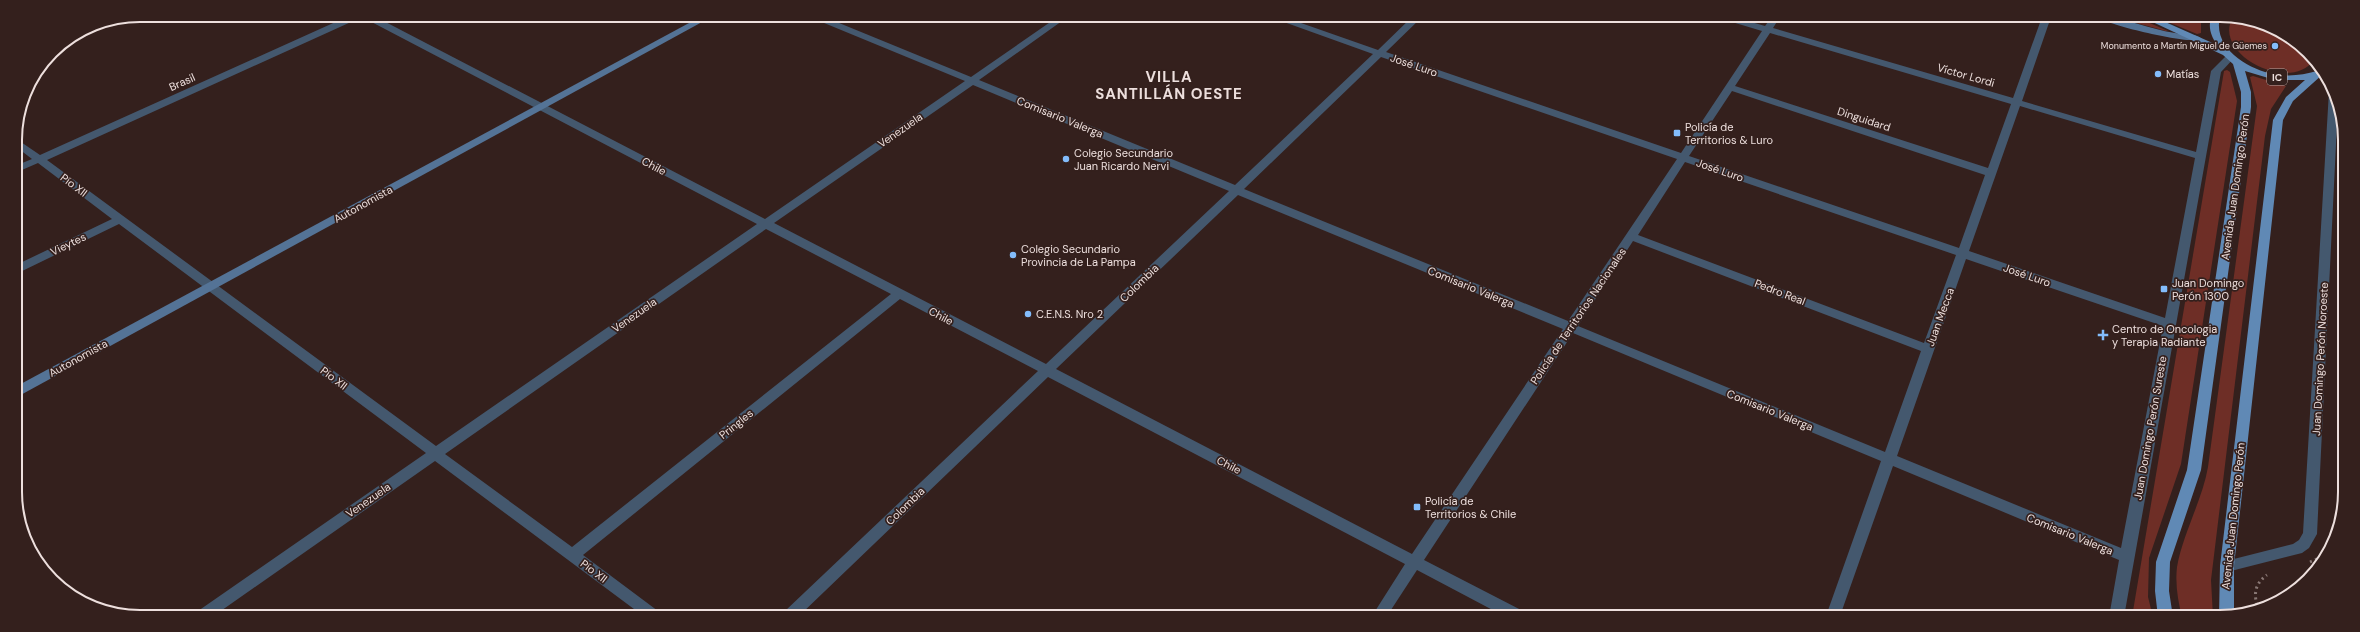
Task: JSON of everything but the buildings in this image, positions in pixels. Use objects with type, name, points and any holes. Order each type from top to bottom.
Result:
[{"type":"main road","points":[[2158,22],[2197,39],[2231,58]]},
{"type":"main road","name":"Avenida Juan Domingo Perón","points":[[2165,610],[2162,590],[2163,562],[2194,470],[2246,107],[2246,92],[2231,58],[2215,30],[2216,22]]},
{"type":"main road","name":"IC","points":[[2231,58],[2256,72],[2278,77],[2299,78],[2317,73]]},
{"type":"main road","name":"Avenida Juan Domingo Perón","points":[[2226,610],[2227,566],[2278,120],[2289,99],[2318,74]]},
{"type":"street","name":"Brasil","points":[[22,167],[342,22]]},
{"type":"street","name":"Chile","points":[[378,22],[1507,610]]},
{"type":"street","name":"Autonomista","points":[[22,389],[697,22]]},
{"type":"street","name":"Comisario Valerga","points":[[830,22],[2127,557]]},
{"type":"street","name":"Venezuela","points":[[210,610],[1056,22]]},
{"type":"street","name":"José Luro","points":[[1288,22],[2169,324]]},
{"type":"street","name":"Colombia","points":[[795,610],[1413,22]]},
{"type":"street","name":"Víctor Lordi","points":[[1743,22],[2200,156]]},
{"type":"street","name":"Policía de Territorios Nacionales","points":[[1383,610],[1773,22]]},
{"type":"street","name":"Juan Mecca","points":[[1835,610],[2045,22]]},
{"type":"street","points":[[2121,22],[2173,36],[2197,39]]},
{"type":"street","name":"Juan Domingo Perón Sureste","points":[[2117,610],[2216,71],[2231,58]]},
{"type":"street","name":"Dinguidard","points":[[1729,87],[1991,173]]},
{"type":"street","name":"Juan Domingo Perón Noroeste","points":[[2227,566],[2297,549],[2304,544],[2310,534],[2333,106]]},
{"type":"street","name":"Pío XII","points":[[22,146],[646,610]]},
{"type":"street","name":"Vieytes","points":[[22,267],[120,219]]},
{"type":"street","name":"Pedro Real","points":[[1631,236],[1928,349]]},
{"type":"street","name":"Pringles","points":[[572,555],[899,294]]},
{"type":"path","points":[[2305,564],[2317,559]]},
{"type":"path","points":[[2257,604],[2254,591],[2259,581],[2272,572]]},
{"type":"shaded area","points":[[2133,22],[2147,22],[2168,31]]},
{"type":"shaded area","points":[[2168,22],[2201,22],[2201,33],[2197,34]]},
{"type":"shaded area","points":[[2231,22],[2258,28],[2292,46],[2310,63],[2303,69],[2288,73],[2272,71],[2256,65],[2243,56],[2233,44],[2229,31]]},
{"type":"shaded area","points":[[2227,70],[2230,72],[2237,101],[2181,464],[2149,558],[2148,597],[2151,610],[2133,610],[2224,71]]},
{"type":"shaded area","points":[[2253,76],[2286,86],[2271,109],[2265,136],[2211,580],[2213,610],[2180,610],[2176,580],[2177,567],[2208,467],[2257,106],[2250,77]]},
{"type":"place","name":"Monumento a Martín Miguel de Güemes","points":[[2275,46]]},
{"type":"place","name":"Matías","points":[[2158,74]]},
{"type":"place","name":"Policía de Territorios & Luro","points":[[1677,133]]},
{"type":"place","name":"Colegio Secundario Juan Ricardo Nervi","points":[[1066,159]]},
{"type":"place","name":"Colegio Secundario Provincia de La Pampa","points":[[1013,255]]},
{"type":"place","name":"Juan Domingo Perón 1300","points":[[2164,289]]},
{"type":"place","name":"C.E.N.S. Nro 2","points":[[1028,314]]},
{"type":"place","name":"Centro de Oncologia y Terapia Radiante","points":[[2103,335]]},
{"type":"place","name":"Policía de Territorios & Chile","points":[[1417,507]]},
{"type":"district","name":"VILLA SANTILLÁN OESTE","points":[[1169,86]]}]
